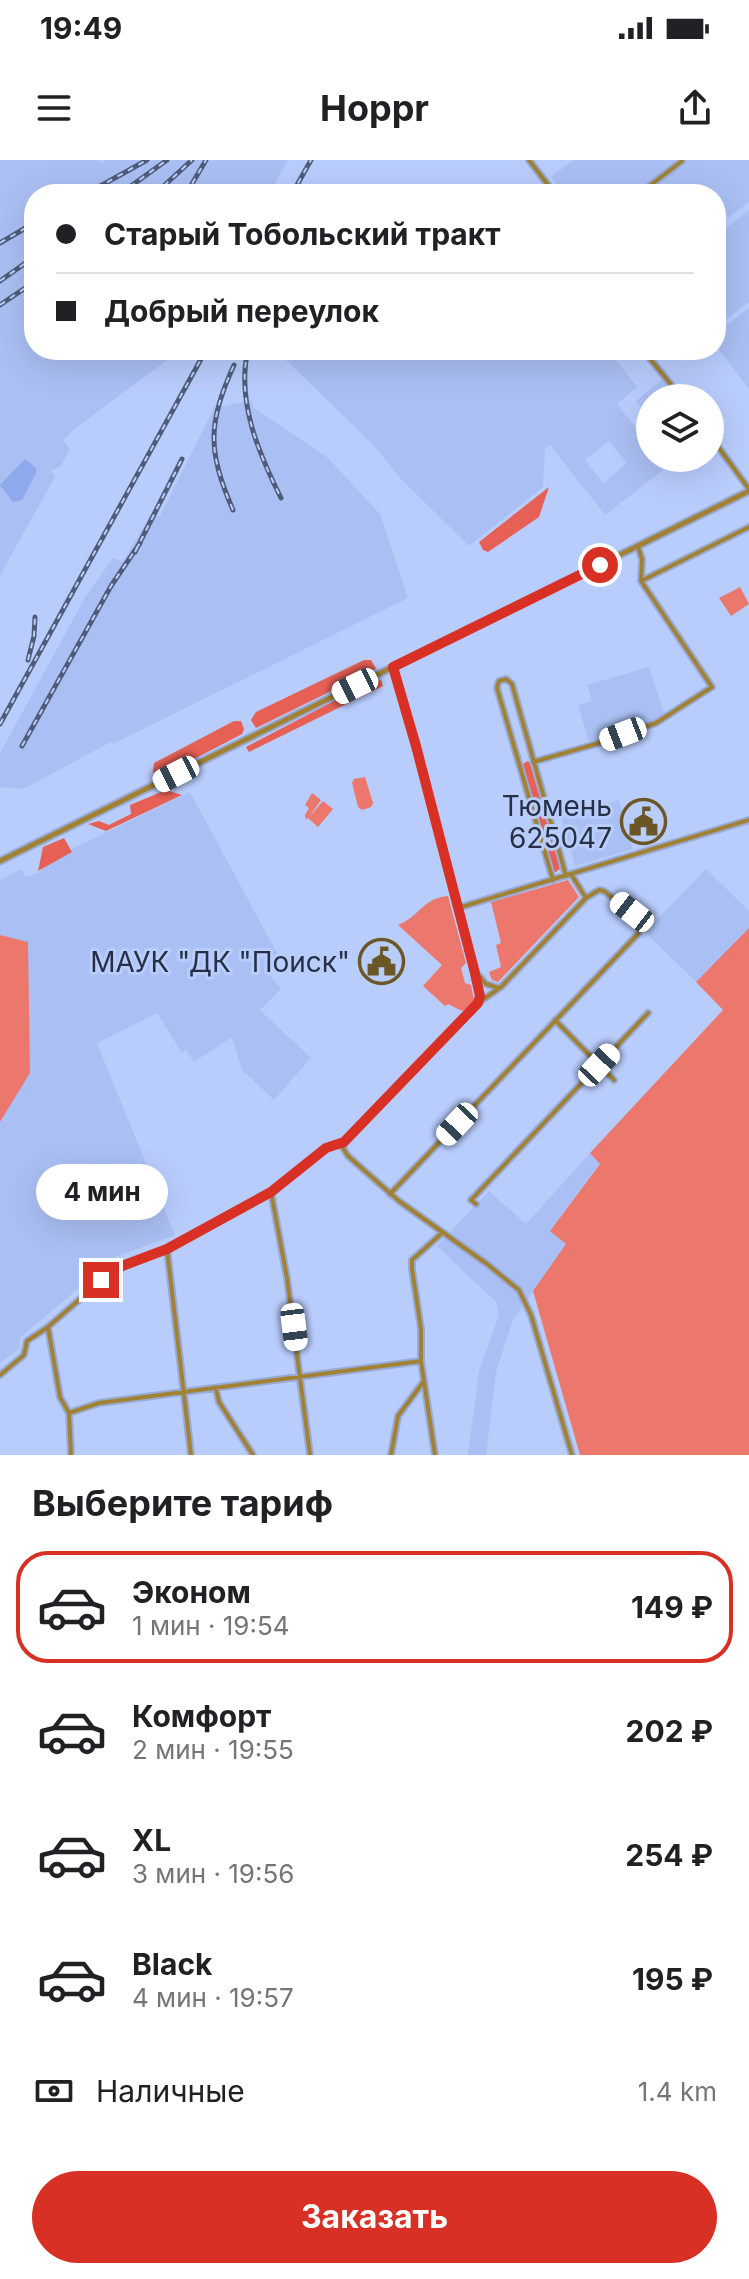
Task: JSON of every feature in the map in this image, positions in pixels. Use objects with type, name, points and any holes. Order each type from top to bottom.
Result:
[{"type":"street","points":[[529,160],[547,184]]},
{"type":"street","points":[[652,184],[682,161]]},
{"type":"street","points":[[651,360],[671,384]]},
{"type":"street","points":[[0,861],[749,490],[724,455]]},
{"type":"street","points":[[641,581],[749,527]]},
{"type":"street","points":[[533,762],[656,723],[712,687],[641,581],[642,559],[638,547]]},
{"type":"street","points":[[393,667],[474,969],[480,996],[478,1003]]},
{"type":"street","points":[[553,880],[497,688],[502,679],[512,684],[568,875],[586,898]]},
{"type":"street","points":[[458,908],[749,820]]},
{"type":"street","points":[[0,1375],[24,1355],[27,1341],[48,1327],[111,1272],[167,1249],[271,1192],[326,1148],[344,1142],[478,1003],[501,987],[586,898],[599,890],[604,891],[638,918],[641,928],[390,1194]]},
{"type":"street","points":[[474,969],[490,987],[501,987]]},
{"type":"street","points":[[476,1204],[471,1200],[648,1013]]},
{"type":"street","points":[[555,1020],[614,1080]]},
{"type":"street","points":[[344,1142],[343,1148],[348,1156],[390,1194],[519,1290],[526,1302],[572,1455]]},
{"type":"street","points":[[271,1192],[287,1278],[310,1455]]},
{"type":"street","points":[[435,1455],[421,1361],[421,1329],[412,1260],[442,1233]]},
{"type":"street","points":[[167,1249],[191,1455]]},
{"type":"street","points":[[48,1327],[60,1397],[69,1413],[71,1455]]},
{"type":"street","points":[[69,1413],[99,1403],[421,1361]]},
{"type":"street","points":[[391,1455],[398,1416],[424,1381]]},
{"type":"street","points":[[216,1388],[219,1402],[253,1455]]},
{"type":"shaded area","points":[[0,160],[97,160],[102,163],[105,160],[288,160],[275,184],[24,184],[24,360],[167,360],[63,440],[70,449],[61,466],[51,471],[55,477],[0,575]]},
{"type":"shaded area","points":[[573,160],[679,160],[647,184],[556,184],[551,177]]},
{"type":"shaded area","points":[[687,160],[749,160],[749,202],[728,218],[726,184],[655,184]]},
{"type":"shaded area","points":[[749,210],[749,302],[726,319],[726,228]]},
{"type":"shaded area","points":[[749,308],[749,389],[726,359],[726,325]]},
{"type":"shaded area","points":[[286,360],[616,360],[636,386],[617,404],[636,428],[636,472],[661,472],[605,515],[550,445],[545,449],[543,487],[469,546]],"holes":[[[609,441],[627,463],[603,483],[585,460]]]},
{"type":"shaded area","points":[[251,400],[254,408],[328,458],[380,514],[408,598],[113,744],[111,742],[23,789],[0,787],[0,753],[86,596],[113,558],[123,562],[152,512],[160,516],[214,408]]},
{"type":"shaded area","points":[[25,459],[36,468],[36,473],[22,500],[13,502],[0,485]]},
{"type":"shaded area","points":[[549,487],[539,517],[488,552],[483,550],[479,542]]},
{"type":"shaded area","points":[[740,587],[749,604],[731,616],[719,598]]},
{"type":"shaded area","points":[[364,660],[371,660],[376,669],[256,728],[251,720],[256,712]]},
{"type":"shaded area","points":[[649,667],[665,716],[645,726],[589,742],[578,705],[592,701],[587,685]]},
{"type":"shaded area","points":[[376,679],[381,680],[383,686],[249,752],[246,747]]},
{"type":"shaded area","points":[[234,721],[241,721],[242,734],[158,778],[153,772],[154,763]]},
{"type":"shaded area","points":[[527,761],[560,869],[554,873],[522,765]]},
{"type":"shaded area","points":[[365,777],[373,803],[362,810],[358,807],[352,783],[354,779]]},
{"type":"shaded area","points":[[166,790],[182,795],[106,831],[88,824],[99,821],[109,825],[131,814],[130,805]]},
{"type":"shaded area","points":[[190,792],[279,957],[264,968],[281,989],[260,1010],[311,1058],[274,1100],[242,1070],[232,1037],[194,1062],[186,1050],[182,1053],[157,1013],[97,1043],[175,1235],[115,1257],[20,1338],[20,1348],[0,1363],[0,1122],[30,1073],[27,1007],[5,938],[0,935],[0,880],[21,869],[26,877],[40,872],[72,849]]},
{"type":"shaded area","points":[[312,793],[321,800],[309,817],[323,801],[333,809],[318,827],[308,818],[306,820],[305,815],[309,808],[305,805]]},
{"type":"shaded area","points":[[619,800],[633,849],[575,866],[561,817]]},
{"type":"shaded area","points":[[64,838],[72,852],[38,871],[43,847]]},
{"type":"shaded area","points":[[706,869],[749,911],[749,928],[696,982],[645,932]]},
{"type":"shaded area","points":[[568,880],[579,897],[498,982],[492,980],[489,972],[501,967],[496,945],[501,943],[491,902]]},
{"type":"shaded area","points":[[448,896],[466,963],[461,968],[465,983],[471,985],[474,1000],[462,1011],[448,1004],[445,1006],[423,986],[442,965],[398,925],[433,900]]},
{"type":"shaded area","points":[[749,928],[749,1455],[580,1455],[533,1291],[566,1244],[550,1231],[600,1164],[590,1153],[723,1010],[696,982]]},
{"type":"shaded area","points":[[0,935],[28,942],[30,1073],[0,1122]]},
{"type":"shaded area","points":[[590,1153],[600,1163],[550,1230],[566,1244],[513,1320],[496,1372],[486,1455],[468,1455],[479,1371],[499,1315],[496,1302],[437,1246],[489,1191],[526,1224]]},
{"type":"railway","points":[[104,184],[147,160]]},
{"type":"railway","points":[[134,184],[167,160]]},
{"type":"railway","points":[[166,184],[192,160]]},
{"type":"railway","points":[[192,184],[206,160]]},
{"type":"railway","points":[[298,184],[311,160]]},
{"type":"railway","points":[[0,243],[24,229]]},
{"type":"railway","points":[[0,281],[24,264]]},
{"type":"railway","points":[[0,305],[24,289]]},
{"type":"railway","points":[[0,724],[200,360]]},
{"type":"railway","points":[[246,360],[247,408],[258,445],[281,498]]},
{"type":"railway","points":[[233,510],[219,470],[214,437],[219,404],[234,365]]},
{"type":"railway","points":[[135,552],[182,459]]},
{"type":"railway","points":[[22,746],[111,586],[140,543]]},
{"type":"railway","points":[[28,660],[35,617]]},
{"type":"place","name":"Тюмень 625047","points":[[643,822]]},
{"type":"place","name":"МАУК \"ДК \"Поиск\"","points":[[381,962]]},
{"type":"route","points":[[101,1280],[122,1266],[167,1249],[271,1192],[326,1148],[344,1142],[478,1003],[480,996],[474,969],[393,667],[600,565]]}]
